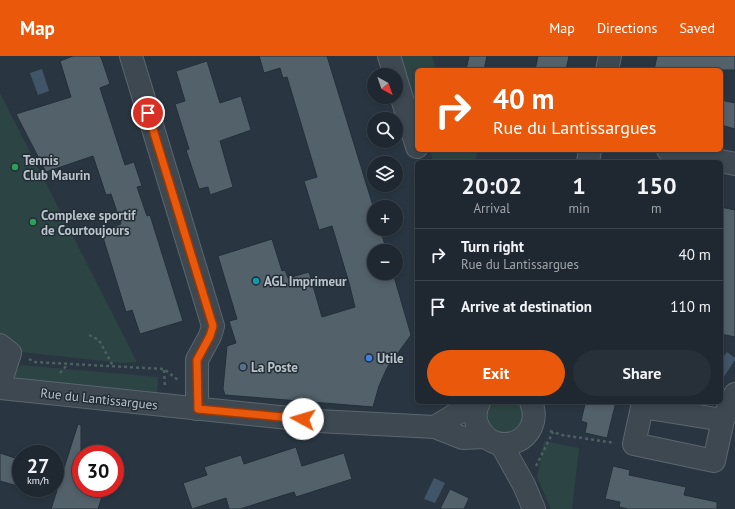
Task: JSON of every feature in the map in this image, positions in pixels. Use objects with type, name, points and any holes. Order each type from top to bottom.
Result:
[{"type":"street","points":[[131,56],[213,326],[210,336],[197,360],[198,409]]},
{"type":"street","points":[[389,56],[393,68]]},
{"type":"street","points":[[607,68],[610,56]]},
{"type":"street","points":[[403,102],[415,141]]},
{"type":"street","points":[[678,152],[716,160]]},
{"type":"street","points":[[723,161],[735,164]]},
{"type":"street","points":[[0,388],[5,349]]},
{"type":"street","name":"Rue du Lantissargues","points":[[0,388],[318,421],[436,427],[463,438],[520,423]]},
{"type":"street","points":[[723,420],[642,407],[634,444],[714,460],[723,420],[735,394]]},
{"type":"street","points":[[436,427],[474,404]]},
{"type":"street","points":[[477,404],[475,415],[476,423],[520,423],[531,479],[534,509]]},
{"type":"path","points":[[89,335],[99,340],[113,366]]},
{"type":"path","points":[[5,349],[34,362],[164,369]]},
{"type":"path","points":[[520,423],[562,435],[626,445],[634,444]]},
{"type":"path","points":[[531,479],[553,432]]},
{"type":"green space","points":[[401,56],[432,56],[435,68],[415,68],[415,102]]},
{"type":"green space","name":"Complexe sportif de Courtoujours","points":[[0,93],[137,362],[121,363],[21,352],[5,367],[0,367]]},
{"type":"green space","points":[[430,152],[478,152],[476,160],[432,160]]},
{"type":"green space","points":[[21,365],[158,377],[157,400],[17,385],[12,377]]},
{"type":"green space","points":[[490,404],[519,404],[523,411],[523,419],[513,430],[498,432],[491,427],[487,419],[487,408]]},
{"type":"green space","points":[[544,441],[579,448],[572,509],[551,509],[537,477]]},
{"type":"water","points":[[42,69],[49,91],[38,95],[30,73]]},
{"type":"water","points":[[727,352],[735,358],[735,360],[723,378],[723,357]]},
{"type":"water","points":[[434,478],[445,483],[435,503],[424,499]]},
{"type":"building","points":[[73,56],[100,56],[102,60],[110,84],[100,88],[125,165],[134,162],[142,186],[137,187],[147,216],[150,215],[183,321],[140,334],[132,310],[126,312],[101,231],[121,224],[111,194],[106,195],[93,156],[46,172],[16,114],[71,97],[60,61]]},
{"type":"building","points":[[259,56],[327,56],[367,186],[367,192],[369,192],[371,200],[367,200],[367,236],[382,236],[385,244],[367,244],[367,280],[395,280],[411,335],[387,368],[379,386],[373,407],[225,395],[223,389],[227,346],[236,343],[229,321],[237,319],[218,256],[272,239],[282,271],[285,270],[288,278],[309,272],[322,317],[355,307],[332,226],[319,230],[304,181],[317,177],[287,77],[283,78],[280,68],[264,73]]},
{"type":"building","points":[[469,56],[487,56],[484,68],[466,68]]},
{"type":"building","points":[[538,56],[569,56],[566,68],[535,68]]},
{"type":"building","points":[[657,56],[735,56],[735,70],[723,70],[723,68],[654,68]]},
{"type":"building","points":[[207,61],[220,103],[241,96],[251,130],[220,141],[233,187],[210,195],[208,187],[199,189],[186,150],[189,149],[175,104],[185,101],[176,71]]},
{"type":"building","points":[[723,100],[735,103],[735,129],[723,126]]},
{"type":"building","points":[[723,207],[735,210],[735,337],[723,334]]},
{"type":"building","points":[[585,404],[616,404],[607,438],[585,433],[587,423],[581,421]]},
{"type":"building","points":[[78,424],[81,425],[81,445],[72,445],[72,497],[102,497],[98,509],[51,509],[55,497],[64,497],[64,468]]},
{"type":"building","points":[[296,447],[302,466],[344,453],[352,479],[296,497],[294,492],[240,509],[229,509],[226,498],[192,509],[183,483],[207,475],[204,467],[241,455],[244,464]]},
{"type":"building","points":[[0,453],[12,457],[12,484],[0,481]]},
{"type":"building","points":[[613,466],[630,470],[629,475],[686,487],[684,495],[717,502],[717,509],[628,509],[619,507],[620,502],[605,499]]},
{"type":"building","points":[[450,489],[469,498],[464,509],[440,509]]},
{"type":"place","name":"Tennis Club Maurin","points":[[15,167]]},
{"type":"place","name":"Complexe sportif de Courtoujours","points":[[33,222]]},
{"type":"place","name":"AGL Imprimeur","points":[[256,281]]},
{"type":"place","name":"Utile","points":[[369,358]]},
{"type":"place","name":"La Poste","points":[[243,367]]},
{"type":"route","points":[[148,113],[213,326],[210,336],[197,360],[198,409],[303,419]]}]
